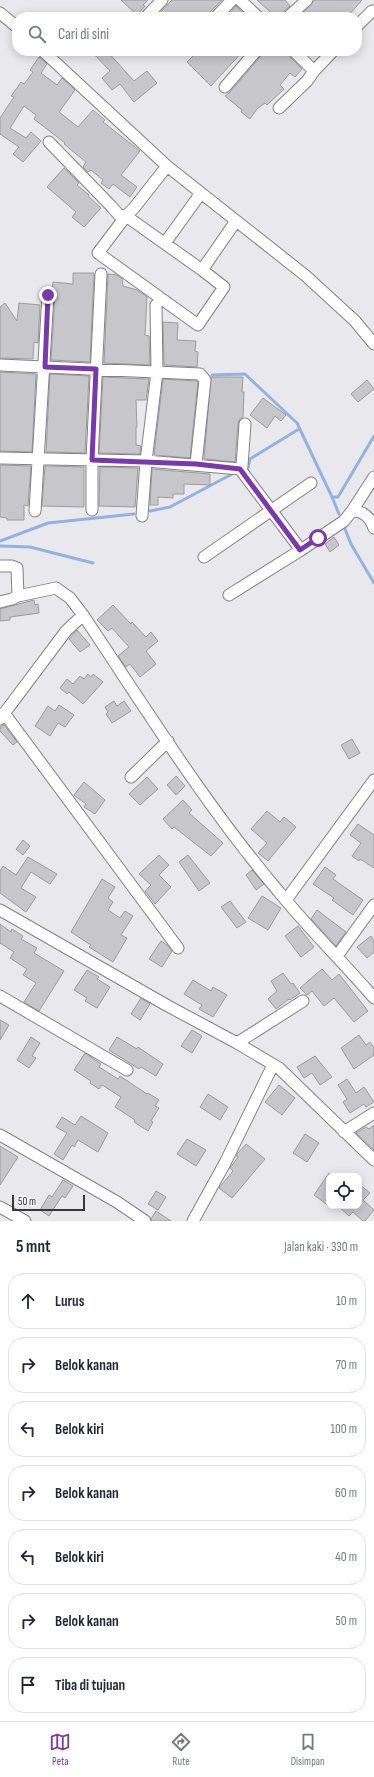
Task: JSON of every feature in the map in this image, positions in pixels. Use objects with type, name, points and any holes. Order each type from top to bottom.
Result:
[{"type":"street","points":[[151,12],[162,0]]},
{"type":"street","points":[[221,12],[232,0]]},
{"type":"street","points":[[240,0],[253,12]]},
{"type":"street","points":[[294,12],[307,0]]},
{"type":"street","points":[[362,21],[372,11]]},
{"type":"street","points":[[0,13],[12,23]]},
{"type":"street","points":[[48,56],[167,166],[306,276],[356,321],[374,344]]},
{"type":"street","points":[[225,87],[252,56]]},
{"type":"street","points":[[299,56],[314,71]]},
{"type":"street","points":[[279,108],[328,56]]},
{"type":"street","points":[[49,142],[120,214],[126,216],[165,243],[224,287],[198,325],[98,252],[126,216],[167,166]]},
{"type":"street","points":[[165,243],[201,193]]},
{"type":"street","points":[[202,270],[236,221]]},
{"type":"street","points":[[92,510],[92,460],[101,274]]},
{"type":"street","points":[[35,511],[45,367],[48,295]]},
{"type":"street","points":[[142,516],[146,461],[157,372],[156,305]]},
{"type":"street","points":[[0,365],[200,374],[205,380],[196,464]]},
{"type":"street","points":[[240,469],[242,466],[245,424]]},
{"type":"street","points":[[0,458],[146,461],[196,464],[240,469],[300,550]]},
{"type":"street","points":[[229,595],[344,521],[374,477]]},
{"type":"street","points":[[204,556],[311,483]]},
{"type":"street","points":[[352,511],[361,511],[367,515],[374,528]]},
{"type":"street","points":[[0,566],[12,566],[17,568],[18,596]]},
{"type":"street","points":[[0,602],[12,600],[18,596],[56,588],[70,598],[228,827],[286,900],[374,998]]},
{"type":"street","points":[[83,615],[66,631],[2,716],[178,948]]},
{"type":"street","points":[[131,777],[168,741]]},
{"type":"street","points":[[286,900],[374,780]]},
{"type":"street","points":[[337,956],[374,905]]},
{"type":"street","points":[[0,910],[168,1006],[238,1043],[279,1068],[374,1160]]},
{"type":"street","points":[[0,996],[127,1070]]},
{"type":"street","points":[[238,1043],[303,1001]]},
{"type":"street","points":[[193,1221],[225,1163],[273,1065]]},
{"type":"street","points":[[344,1132],[374,1113]]},
{"type":"street","points":[[0,1135],[117,1202],[145,1221]]},
{"type":"street","points":[[0,1207],[25,1221]]},
{"type":"building","points":[[121,0],[148,0],[143,5],[145,6],[140,12],[134,12]]},
{"type":"building","points":[[172,0],[222,0],[210,12],[161,12]]},
{"type":"building","points":[[257,0],[285,0],[290,6],[283,12],[270,12]]},
{"type":"building","points":[[315,0],[362,0],[351,12],[303,12]]},
{"type":"building","points":[[236,6],[243,12],[231,12]]},
{"type":"building","points":[[96,56],[112,56],[134,81],[147,71],[157,83],[134,102],[120,84],[112,90],[102,78],[110,71]]},
{"type":"building","points":[[193,56],[238,56],[211,86],[187,62]]},
{"type":"building","points":[[261,56],[289,56],[302,69],[295,77],[290,73],[280,85],[284,89],[267,105],[265,103],[257,109],[250,119],[241,112],[242,110],[225,96]]},
{"type":"building","points":[[39,57],[47,64],[41,73],[57,85],[62,78],[75,90],[59,112],[78,127],[93,110],[105,120],[103,122],[140,151],[121,175],[137,187],[130,197],[113,184],[109,189],[101,183],[103,180],[91,170],[88,172],[83,167],[86,162],[64,144],[65,143],[34,119],[36,115],[24,106],[10,128],[26,138],[31,132],[41,141],[23,162],[13,154],[19,147],[0,134],[0,118],[14,97],[11,96],[21,82],[24,84],[33,72],[30,70]]},
{"type":"building","points":[[64,168],[79,183],[77,185],[101,208],[84,227],[72,217],[76,212],[47,187]]},
{"type":"building","points":[[73,273],[94,273],[90,362],[51,360],[55,295],[52,290],[53,282],[73,284]]},
{"type":"building","points":[[108,274],[117,275],[122,279],[123,286],[137,290],[147,297],[145,335],[149,336],[150,365],[104,363]]},
{"type":"building","points":[[5,303],[17,321],[19,303],[40,305],[38,343],[34,342],[33,359],[0,358],[0,307]]},
{"type":"building","points":[[163,322],[178,323],[177,340],[196,341],[195,351],[198,352],[197,367],[164,365]]},
{"type":"building","points":[[0,372],[36,374],[32,452],[0,451]]},
{"type":"building","points":[[50,374],[89,376],[85,453],[46,452]]},
{"type":"building","points":[[103,377],[149,379],[146,400],[136,400],[136,445],[141,446],[140,454],[99,453]]},
{"type":"building","points":[[211,377],[243,377],[243,417],[239,420],[238,424],[235,462],[204,459]]},
{"type":"building","points":[[163,379],[198,382],[190,458],[154,455]]},
{"type":"building","points":[[367,380],[374,389],[358,402],[351,394]]},
{"type":"building","points":[[263,398],[286,415],[281,421],[275,416],[267,428],[250,415]]},
{"type":"building","points":[[0,465],[31,466],[28,506],[24,505],[24,520],[7,520],[7,518],[0,517]]},
{"type":"building","points":[[45,466],[84,467],[84,507],[42,506]]},
{"type":"building","points":[[100,467],[138,468],[135,507],[99,506]]},
{"type":"building","points":[[152,469],[210,474],[210,485],[184,484],[184,494],[173,494],[173,498],[158,497],[158,505],[150,505]]},
{"type":"building","points":[[334,537],[339,545],[330,552],[325,544]]},
{"type":"building","points":[[34,600],[35,605],[38,604],[39,613],[10,617],[10,620],[0,621],[0,609]]},
{"type":"building","points":[[113,605],[146,637],[151,632],[158,641],[146,651],[156,664],[140,677],[130,664],[126,667],[118,656],[129,647],[112,628],[108,631],[97,620]]},
{"type":"building","points":[[77,630],[90,645],[80,652],[69,639]]},
{"type":"building","points":[[88,674],[91,677],[93,674],[103,682],[83,704],[69,692],[67,694],[60,688],[67,679],[73,684],[80,676],[84,679]]},
{"type":"building","points":[[114,701],[117,706],[124,701],[131,711],[112,723],[106,714],[108,712],[105,707]]},
{"type":"building","points":[[59,705],[74,715],[65,727],[58,723],[50,736],[35,726],[48,706],[55,711]]},
{"type":"building","points":[[4,725],[17,742],[13,745],[0,731],[0,727]]},
{"type":"building","points":[[352,739],[360,753],[349,759],[341,745]]},
{"type":"building","points":[[176,776],[185,786],[176,795],[167,785]]},
{"type":"building","points":[[147,777],[158,789],[140,805],[129,794]]},
{"type":"building","points":[[84,782],[105,800],[95,814],[84,807],[86,804],[74,795]]},
{"type":"building","points":[[183,800],[192,810],[189,813],[223,843],[211,856],[174,827],[172,829],[163,819]]},
{"type":"building","points":[[267,811],[280,822],[284,817],[296,827],[268,861],[258,853],[267,843],[251,829]]},
{"type":"building","points":[[358,824],[374,835],[374,868],[352,856],[361,843],[350,835]]},
{"type":"building","points":[[23,840],[30,846],[23,855],[16,849]]},
{"type":"building","points":[[159,855],[169,865],[159,875],[171,887],[155,904],[145,891],[151,885],[139,874]]},
{"type":"building","points":[[188,855],[210,883],[199,891],[179,862]]},
{"type":"building","points":[[28,857],[57,874],[50,884],[31,872],[21,888],[36,897],[26,912],[0,893],[0,871],[3,866],[16,875]]},
{"type":"building","points":[[325,867],[336,875],[333,879],[363,900],[353,915],[332,900],[334,898],[313,884]]},
{"type":"building","points":[[252,870],[264,884],[256,890],[246,875]]},
{"type":"building","points":[[102,879],[115,887],[108,898],[113,902],[108,910],[120,918],[125,911],[133,916],[121,935],[127,938],[113,962],[89,947],[91,945],[71,932]]},
{"type":"building","points":[[262,896],[281,908],[268,930],[248,918]]},
{"type":"building","points":[[230,901],[246,922],[237,928],[221,907]]},
{"type":"building","points":[[317,910],[346,932],[336,946],[311,919]]},
{"type":"building","points":[[0,924],[11,932],[12,929],[23,936],[21,939],[37,948],[34,953],[64,971],[39,1011],[24,1002],[36,983],[23,975],[27,969],[10,958],[14,952],[0,943]]},
{"type":"building","points":[[298,926],[314,947],[301,957],[285,936]]},
{"type":"building","points":[[371,936],[374,940],[374,952],[367,958],[357,947]]},
{"type":"building","points":[[161,941],[172,951],[162,967],[149,959]]},
{"type":"building","points":[[322,969],[332,980],[339,974],[368,1011],[354,1022],[334,998],[324,1006],[312,991],[307,995],[300,988]]},
{"type":"building","points":[[87,970],[99,977],[97,979],[110,987],[97,1008],[85,1001],[87,998],[74,990]]},
{"type":"building","points":[[283,973],[300,993],[276,1009],[268,999],[277,991],[271,981]]},
{"type":"building","points":[[193,980],[211,991],[213,987],[227,995],[213,1017],[199,1009],[202,1005],[184,994]]},
{"type":"building","points":[[141,998],[150,1004],[140,1020],[131,1014]]},
{"type":"building","points":[[0,1020],[9,1025],[0,1040]]},
{"type":"building","points":[[192,1030],[202,1036],[192,1053],[181,1046]]},
{"type":"building","points":[[359,1035],[366,1045],[370,1042],[374,1048],[374,1055],[354,1069],[341,1048]]},
{"type":"building","points":[[31,1037],[40,1043],[32,1056],[36,1058],[29,1068],[17,1060]]},
{"type":"building","points":[[117,1037],[137,1049],[138,1047],[163,1064],[156,1076],[141,1067],[139,1069],[109,1050]]},
{"type":"building","points":[[85,1053],[101,1064],[99,1067],[118,1079],[120,1076],[159,1100],[155,1106],[159,1108],[151,1121],[153,1122],[148,1131],[134,1122],[135,1120],[115,1107],[121,1097],[102,1085],[99,1089],[90,1083],[91,1081],[74,1070]]},
{"type":"building","points":[[315,1056],[332,1077],[320,1085],[312,1073],[304,1078],[297,1067]]},
{"type":"building","points":[[347,1079],[356,1093],[364,1087],[374,1102],[366,1107],[364,1104],[350,1113],[343,1102],[347,1099],[338,1085]]},
{"type":"building","points":[[279,1085],[295,1098],[282,1115],[265,1102]]},
{"type":"building","points":[[208,1094],[228,1107],[220,1120],[200,1107]]},
{"type":"building","points":[[81,1116],[108,1133],[98,1152],[78,1140],[74,1147],[72,1145],[63,1160],[54,1154],[67,1133],[56,1127],[62,1117],[75,1125]]},
{"type":"building","points":[[374,1125],[374,1150],[356,1133],[366,1127],[369,1129]]},
{"type":"building","points":[[305,1134],[319,1143],[307,1162],[293,1153]]},
{"type":"building","points":[[187,1139],[206,1150],[196,1166],[177,1154]]},
{"type":"building","points":[[246,1144],[265,1159],[232,1198],[219,1188],[233,1171],[230,1168],[238,1157],[236,1156],[237,1154]]},
{"type":"building","points":[[0,1146],[18,1157],[0,1185]]},
{"type":"building","points":[[326,1177],[326,1204],[314,1195]]},
{"type":"building","points":[[63,1180],[73,1186],[65,1198],[62,1196],[49,1216],[40,1210],[49,1195],[52,1197]]},
{"type":"building","points":[[362,1186],[370,1193],[363,1200],[374,1210],[365,1221],[353,1212],[349,1216],[341,1209],[362,1209]]},
{"type":"building","points":[[156,1191],[166,1197],[158,1210],[148,1204]]},
{"type":"building","points":[[156,1211],[171,1221],[152,1221],[151,1219]]},
{"type":"waterway","points":[[212,375],[245,374],[297,423],[332,497]]},
{"type":"waterway","points":[[247,472],[250,459],[299,429]]},
{"type":"waterway","points":[[339,514],[332,497],[338,497],[374,436]]},
{"type":"waterway","points":[[150,511],[170,507],[234,473]]},
{"type":"waterway","points":[[0,541],[48,523],[134,514]]},
{"type":"waterway","points":[[345,529],[351,544],[374,583]]},
{"type":"waterway","points":[[0,546],[30,547],[93,563]]},
{"type":"route","points":[[48,295],[45,367],[96,369],[92,460],[196,464],[240,469],[300,550],[318,538]]}]
